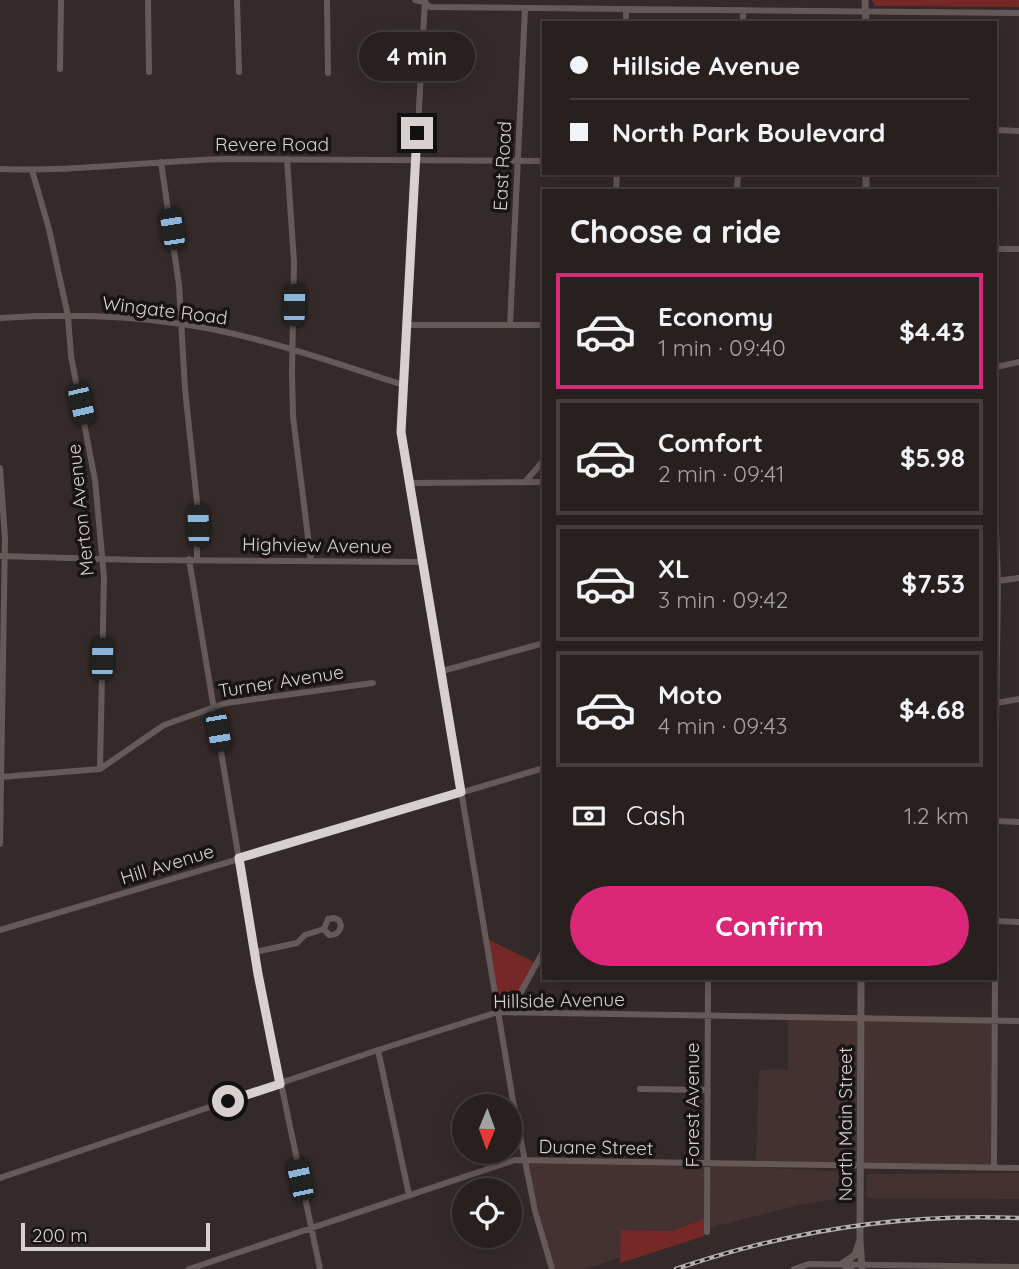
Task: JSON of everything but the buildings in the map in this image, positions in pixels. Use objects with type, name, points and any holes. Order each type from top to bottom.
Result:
[{"type":"street","points":[[60,69],[61,0]]},
{"type":"street","points":[[148,0],[149,72]]},
{"type":"street","points":[[237,0],[239,72]]},
{"type":"street","points":[[327,0],[328,73]]},
{"type":"street","points":[[415,0],[426,1]]},
{"type":"street","points":[[865,0],[866,21]]},
{"type":"street","points":[[426,1],[430,7],[525,9],[1019,12]]},
{"type":"street","points":[[426,1],[401,432],[524,1161],[552,1269]]},
{"type":"street","name":"East Road","points":[[510,325],[525,9]]},
{"type":"street","points":[[626,9],[626,21]]},
{"type":"street","points":[[743,10],[743,21]]},
{"type":"street","points":[[997,131],[1019,131]]},
{"type":"street","name":"Revere Road","points":[[0,169],[32,170],[227,159],[542,160]]},
{"type":"street","points":[[288,159],[295,262],[293,416],[312,561]]},
{"type":"street","points":[[161,162],[175,246],[185,389],[196,491],[197,559]]},
{"type":"street","name":"Merton Avenue","points":[[32,170],[49,229],[68,316],[71,356],[95,480],[103,559],[100,769]]},
{"type":"street","points":[[997,248],[1019,249]]},
{"type":"street","name":"Wingate Road","points":[[0,318],[68,316],[182,324],[293,350],[404,385]]},
{"type":"street","points":[[406,326],[542,325]]},
{"type":"street","points":[[997,367],[1019,362]]},
{"type":"street","points":[[525,482],[542,462]]},
{"type":"street","points":[[0,468],[4,501],[0,844]]},
{"type":"street","points":[[410,483],[542,482]]},
{"type":"street","name":"Highview Avenue","points":[[3,556],[423,562]]},
{"type":"street","points":[[189,559],[255,952],[320,1269]]},
{"type":"street","points":[[997,581],[1019,578]]},
{"type":"street","points":[[442,671],[542,644]]},
{"type":"street","name":"Turner Avenue","points":[[1,777],[100,769],[164,725],[226,703],[373,683]]},
{"type":"street","points":[[997,703],[1019,699]]},
{"type":"street","name":"Hill Avenue","points":[[0,930],[542,769]]},
{"type":"street","points":[[997,821],[1019,822]]},
{"type":"street","points":[[997,921],[1019,922]]},
{"type":"street","points":[[255,952],[297,943],[305,935],[324,929]]},
{"type":"street","points":[[515,1013],[520,994],[542,954]]},
{"type":"street","name":"Forest Avenue","points":[[707,1232],[708,980]]},
{"type":"street","name":"North Main Street","points":[[861,980],[860,1240],[863,1266]]},
{"type":"street","points":[[994,1168],[995,980]]},
{"type":"street","name":"Hillside Avenue","points":[[0,1178],[378,1050],[498,1013],[1019,1021]]},
{"type":"street","points":[[378,1050],[409,1195]]},
{"type":"street","points":[[640,1089],[708,1090]]},
{"type":"street","name":"Duane Street","points":[[189,1269],[514,1160],[1019,1168]]},
{"type":"street","points":[[842,1264],[855,1255],[860,1240]]},
{"type":"street","points":[[794,1269],[809,1264],[1019,1267]]},
{"type":"street","points":[[842,1264],[851,1269]]},
{"type":"shaded area","points":[[872,0],[1019,0],[1019,7],[875,6]]},
{"type":"shaded area","points":[[487,939],[534,962],[512,1010],[499,1009]]},
{"type":"shaded area","points":[[788,1020],[859,1020],[857,1164],[756,1162],[759,1070],[788,1069]]},
{"type":"shaded area","points":[[863,1021],[994,1022],[993,1166],[861,1164]]},
{"type":"shaded area","points":[[526,1163],[706,1165],[706,1218],[672,1231],[622,1230],[621,1257],[586,1269],[553,1269]]},
{"type":"shaded area","points":[[710,1165],[850,1172],[856,1181],[858,1195],[799,1205],[709,1228]]},
{"type":"shaded area","points":[[1019,1173],[1019,1199],[866,1198],[867,1174]]},
{"type":"shaded area","points":[[706,1218],[704,1236],[620,1263],[621,1230],[672,1231]]},
{"type":"railway","points":[[676,1269],[760,1244],[845,1227],[932,1219],[1019,1218]]},
{"type":"route","points":[[228,1101],[280,1084],[239,858],[461,792],[401,432],[417,133]]}]
